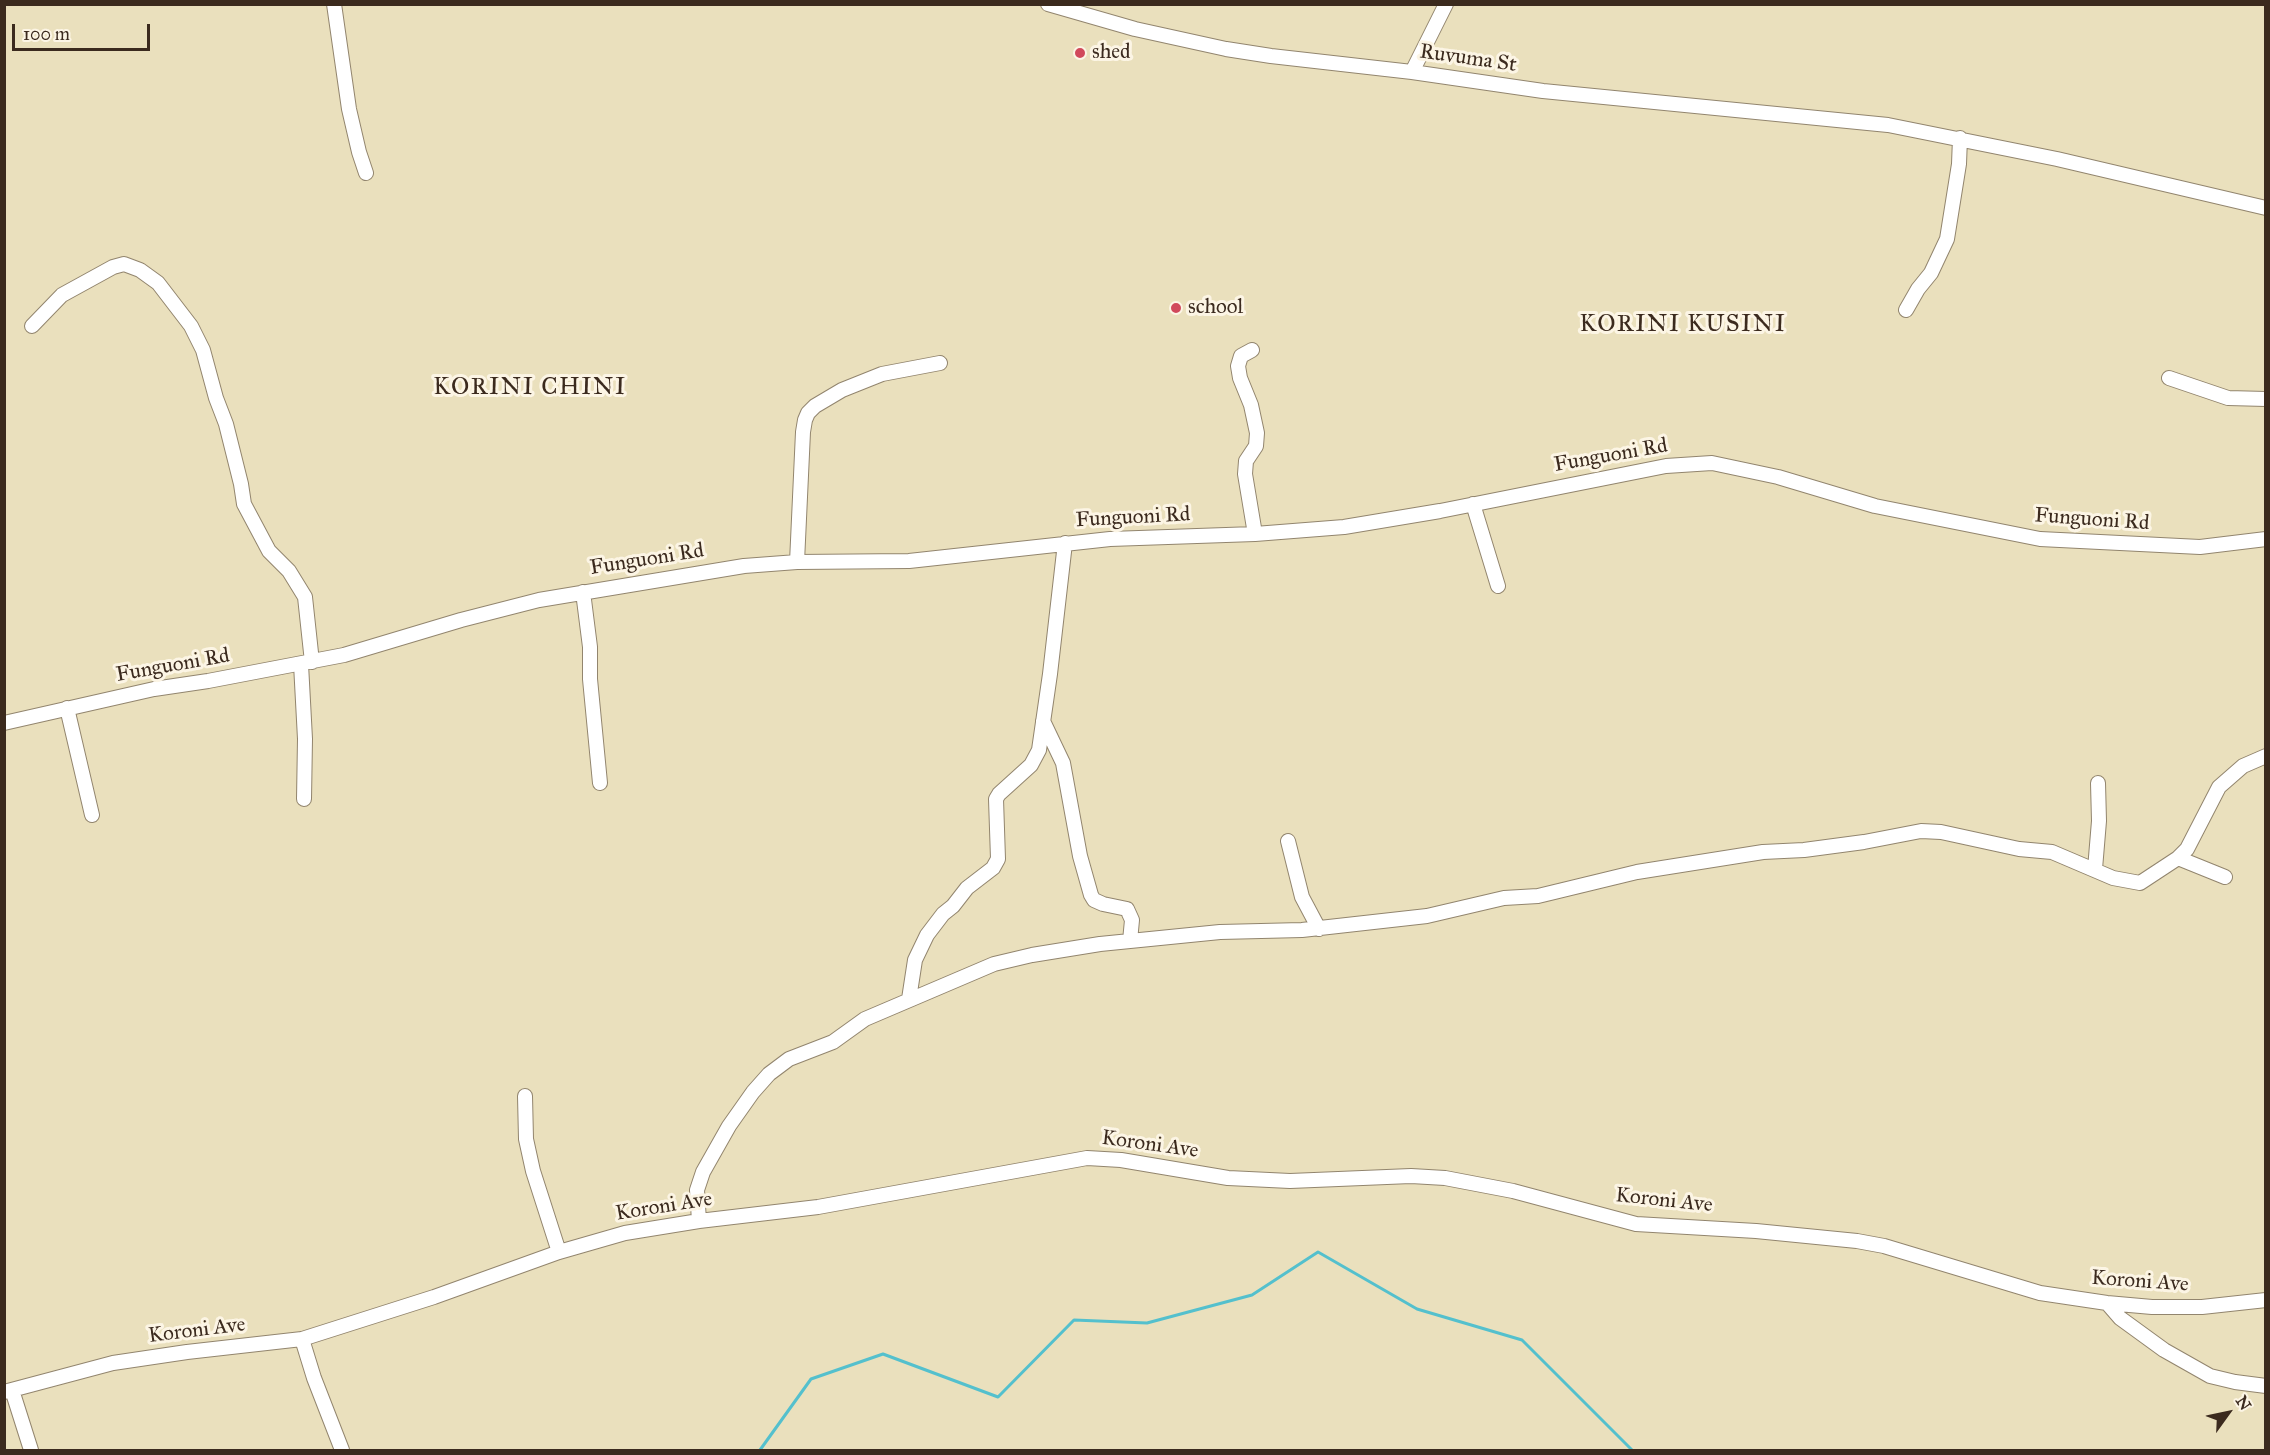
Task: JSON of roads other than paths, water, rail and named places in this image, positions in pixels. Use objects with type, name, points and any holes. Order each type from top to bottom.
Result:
[{"type":"street","points":[[334,4],[358,152],[366,173]]},
{"type":"street","name":"Ruvuma St","points":[[1048,4],[1135,29],[1271,57],[1412,72],[1543,91],[1888,125],[2057,159],[2265,208]]},
{"type":"street","points":[[1412,72],[1446,4]]},
{"type":"street","points":[[1905,310],[1917,289],[1931,273],[1947,239],[1959,164],[1960,138]]},
{"type":"street","points":[[32,326],[62,295],[113,267],[124,264],[140,270],[158,283],[191,326],[203,350],[216,398],[226,424],[244,504],[269,551],[289,571],[305,597],[307,663],[304,799]]},
{"type":"street","points":[[1252,350],[1241,356],[1238,366],[1257,433],[1256,446],[1246,461],[1245,474],[1255,534]]},
{"type":"street","points":[[797,562],[803,432],[808,413],[815,406],[842,390],[882,374],[940,363]]},
{"type":"street","points":[[2169,378],[2228,398],[2265,399]]},
{"type":"street","name":"Funguoni Rd","points":[[4,723],[154,688],[208,681],[344,655],[461,620],[583,592],[744,566],[797,562],[909,561],[1110,538],[1255,534],[1344,527],[1666,466],[1712,463],[1778,477],[1875,506],[2040,539],[2200,548],[2265,538]]},
{"type":"street","points":[[1473,504],[1498,586]]},
{"type":"street","points":[[909,999],[915,960],[927,936],[943,914],[953,906],[967,888],[993,868],[998,859],[996,799],[1002,790],[1036,758],[1050,674],[1065,543]]},
{"type":"street","points":[[583,592],[590,647],[590,678],[600,783]]},
{"type":"street","points":[[67,708],[92,815]]},
{"type":"street","points":[[1043,721],[1063,763],[1080,856],[1091,895],[1094,900],[1102,904],[1127,909],[1132,920],[1130,941]]},
{"type":"street","points":[[699,1221],[697,1190],[703,1172],[729,1126],[769,1074],[789,1059],[827,1046],[866,1019],[1001,962],[1032,955],[1130,941],[1230,932],[1319,928],[1427,916],[1504,898],[1538,896],[1637,872],[1763,852],[1804,850],[1864,842],[1921,831],[1941,832],[2019,849],[2052,852],[2113,878],[2140,883],[2178,858],[2192,840],[2219,787],[2244,766],[2265,756]]},
{"type":"street","points":[[2095,869],[2099,821],[2098,783]]},
{"type":"street","points":[[1288,841],[1302,897],[1319,928]]},
{"type":"street","points":[[2178,858],[2225,877]]},
{"type":"street","points":[[525,1096],[526,1139],[533,1171],[559,1252]]},
{"type":"street","name":"Koroni Ave","points":[[8,1391],[112,1363],[302,1339],[559,1252],[625,1233],[699,1221],[818,1208],[1087,1158],[1121,1160],[1228,1178],[1311,1181],[1411,1176],[1482,1184],[1636,1224],[1721,1228],[1857,1241],[1918,1254],[2040,1293],[2107,1303],[2152,1307],[2202,1307],[2265,1300]]},
{"type":"street","points":[[2107,1303],[2120,1318],[2164,1350],[2210,1376],[2265,1386]]},
{"type":"street","points":[[302,1339],[314,1378],[342,1450]]},
{"type":"street","points":[[8,1391],[31,1450]]},
{"type":"waterway","points":[[760,1450],[811,1379],[883,1354],[998,1397],[1074,1320],[1147,1323],[1252,1295],[1318,1252],[1417,1309],[1522,1340],[1632,1450]]},
{"type":"place","name":"shed","points":[[1080,53]]},
{"type":"place","name":"school","points":[[1176,308]]},
{"type":"district","name":"KORINI KUSINI","points":[[1683,325]]},
{"type":"district","name":"KORINI CHINI","points":[[530,388]]}]
